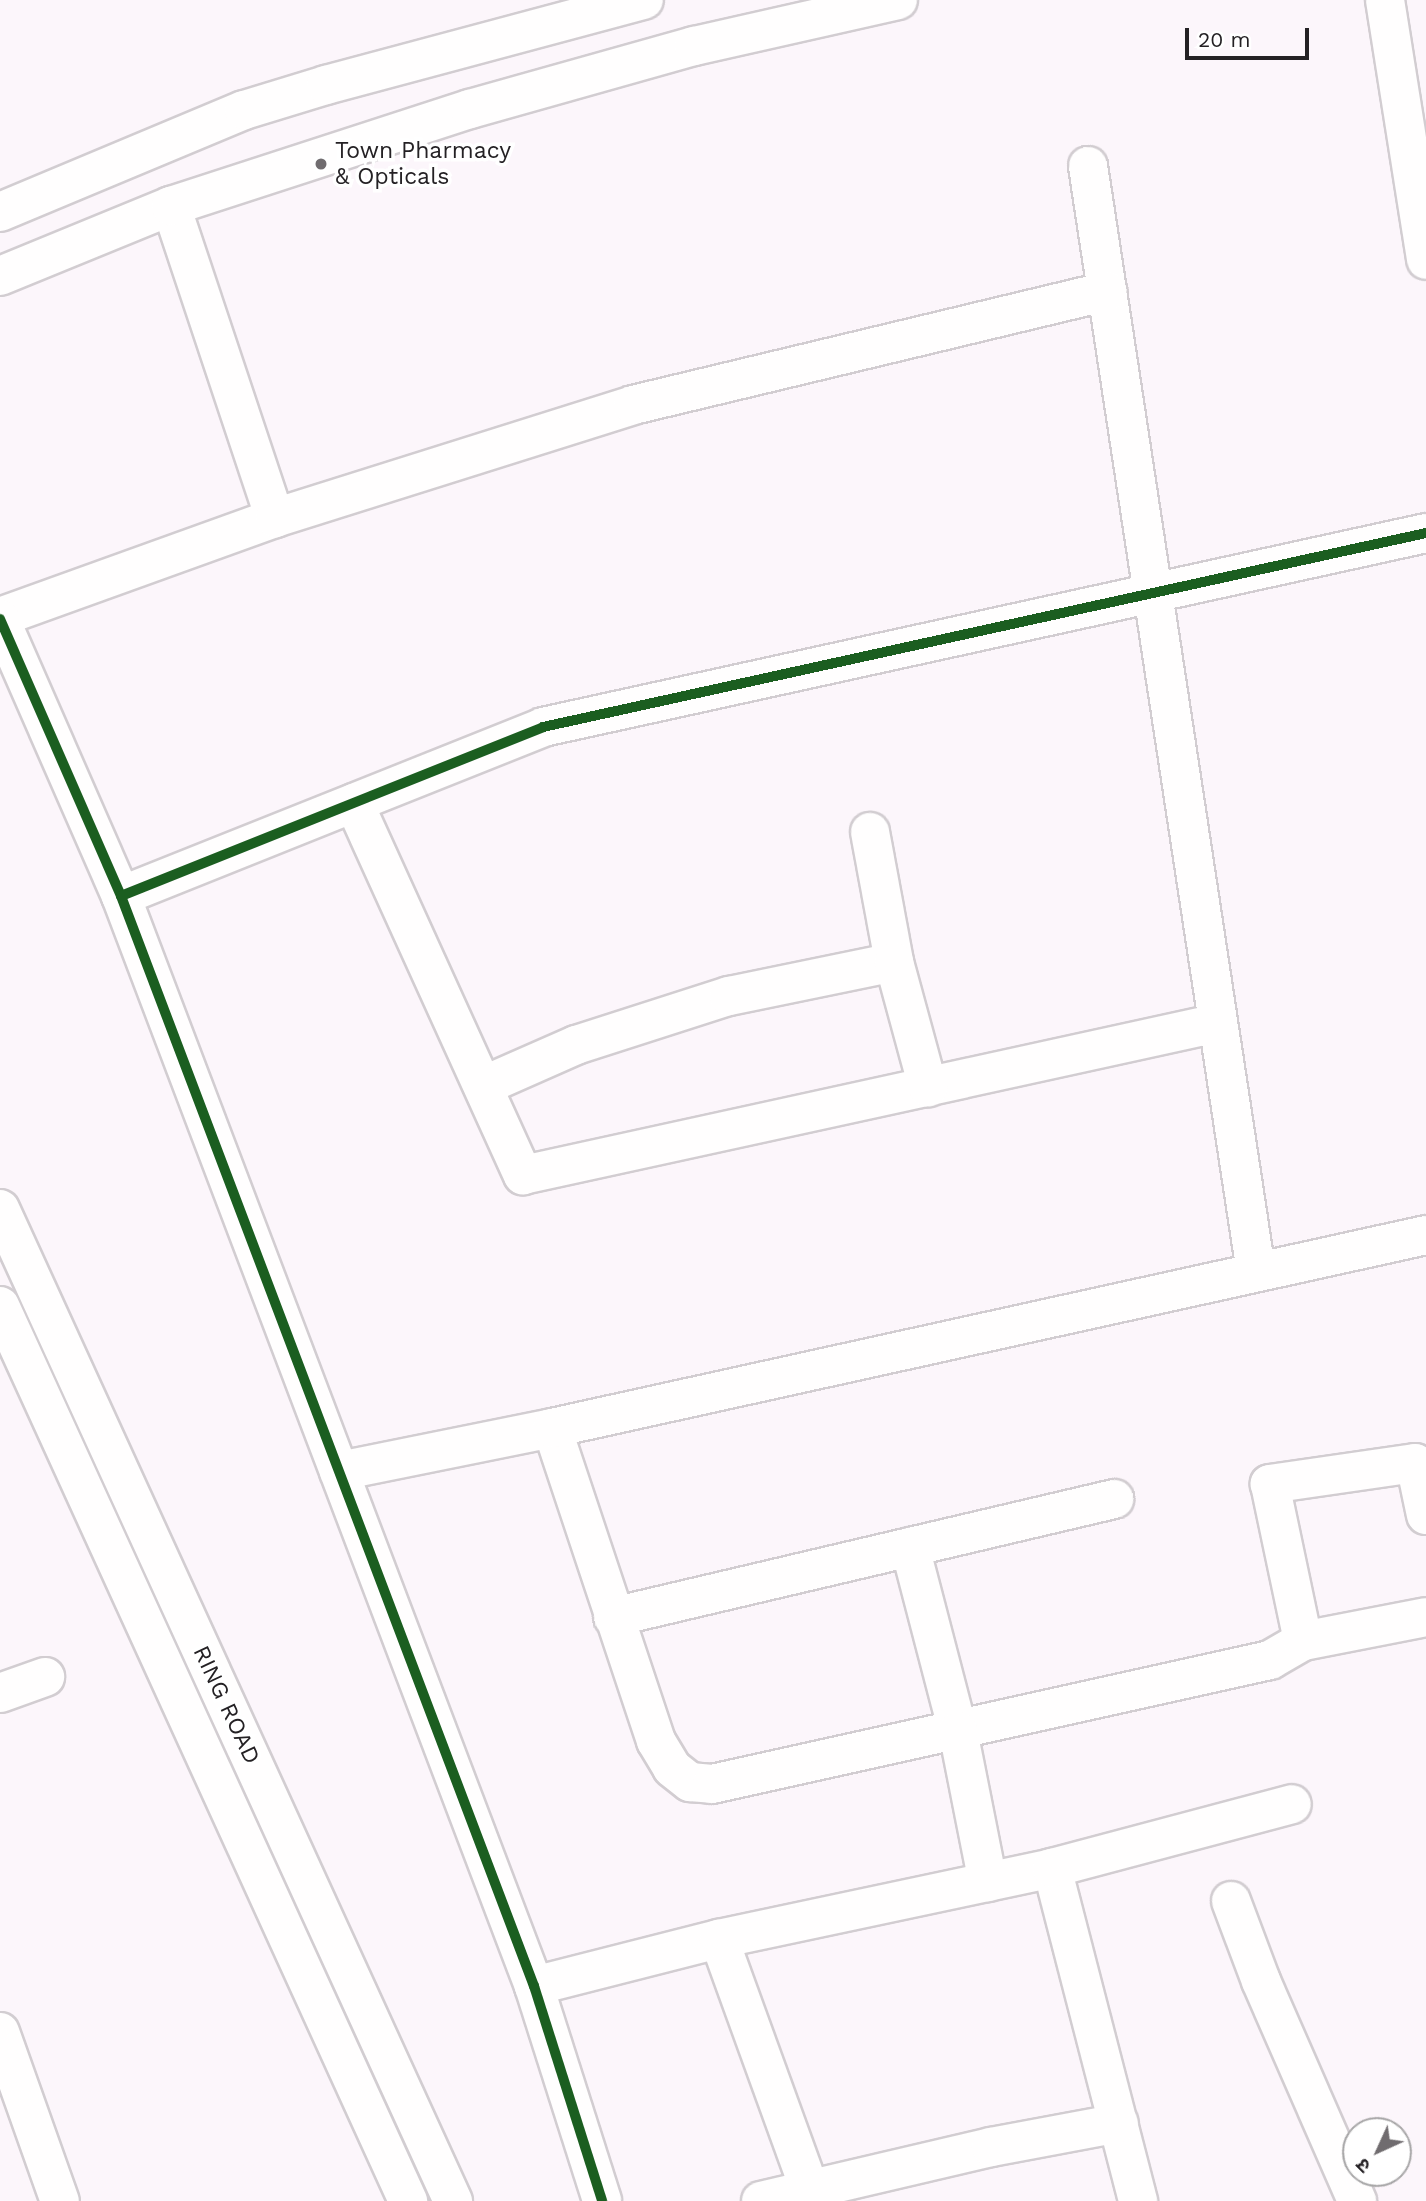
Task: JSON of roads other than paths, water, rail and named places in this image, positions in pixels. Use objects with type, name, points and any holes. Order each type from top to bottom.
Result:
[{"type":"street","points":[[0,212],[244,110],[340,81],[644,0]]},
{"type":"street","points":[[0,276],[171,206],[483,106],[694,46],[898,0]]},
{"type":"street","points":[[1385,0],[1426,260]]},
{"type":"street","points":[[1088,166],[1256,1271]]},
{"type":"street","points":[[171,206],[275,518]]},
{"type":"street","points":[[602,2201],[534,1986],[121,896],[0,618],[275,518],[633,405],[1107,291]]},
{"type":"street","points":[[121,896],[543,727],[1426,533]]},
{"type":"street","points":[[354,803],[523,1175],[1218,1023]]},
{"type":"street","points":[[870,832],[894,962],[928,1087]]},
{"type":"street","points":[[483,1086],[576,1045],[729,996],[894,962]]},
{"type":"street","name":"RING ROAD","points":[[0,1209],[453,2201]]},
{"type":"street","points":[[339,1471],[552,1428],[1426,1235]]},
{"type":"street","name":"RING ROAD","points":[[0,1306],[408,2201]]},
{"type":"street","points":[[552,1428],[656,1741],[672,1768],[690,1782],[712,1784],[958,1731],[1270,1660],[1303,1641],[1426,1617]]},
{"type":"street","points":[[1303,1641],[1270,1484],[1415,1463],[1426,1515]]},
{"type":"street","points":[[613,1617],[1114,1499]]},
{"type":"street","points":[[910,1547],[958,1731],[988,1882]]},
{"type":"street","points":[[0,1693],[45,1677]]},
{"type":"street","points":[[534,1986],[719,1940],[1052,1868],[1292,1804]]},
{"type":"street","points":[[1052,1868],[1138,2201]]},
{"type":"street","points":[[1231,1900],[1261,1981],[1357,2201]]},
{"type":"street","points":[[719,1940],[809,2188]]},
{"type":"street","points":[[0,2032],[60,2201]]},
{"type":"street","points":[[761,2201],[809,2188],[1119,2123]]},
{"type":"place","name":"Town Pharmacy & Opticals","points":[[321,164]]}]
